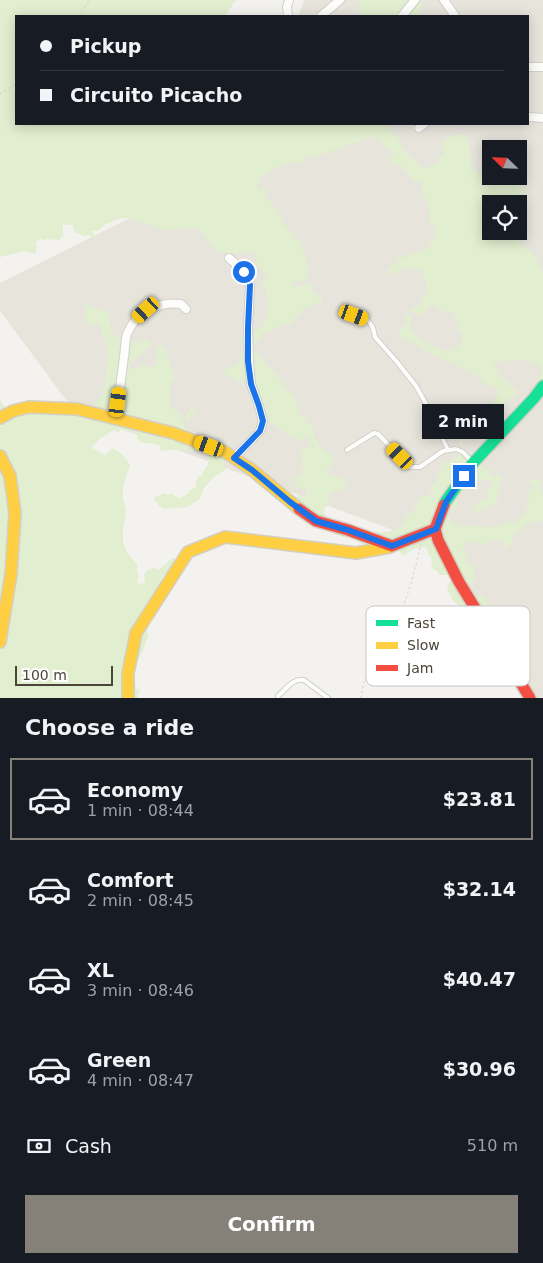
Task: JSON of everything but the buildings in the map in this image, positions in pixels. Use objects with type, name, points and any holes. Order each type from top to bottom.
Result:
[{"type":"street","points":[[288,15],[289,0]]},
{"type":"street","points":[[322,15],[340,0]]},
{"type":"street","points":[[403,15],[415,0]]},
{"type":"street","points":[[444,0],[454,15]]},
{"type":"street","points":[[529,67],[543,67]]},
{"type":"street","points":[[529,117],[543,118]]},
{"type":"street","points":[[229,258],[244,272],[250,285],[248,361],[251,384],[263,421],[260,431],[234,458]]},
{"type":"street","points":[[116,419],[127,335],[134,321],[146,310],[156,306],[175,303],[181,304],[186,310]]},
{"type":"street","points":[[474,606],[459,582],[438,540],[436,529],[446,502],[473,463],[538,400],[543,386]]},
{"type":"street","points":[[0,418],[13,411],[29,407],[77,410],[173,433],[225,452],[252,470],[316,521],[392,546]]},
{"type":"street","points":[[0,456],[10,476],[15,513],[11,574],[0,642]]},
{"type":"street","points":[[128,698],[128,673],[136,633],[188,552],[225,537],[356,552],[392,546],[436,529]]},
{"type":"street","points":[[523,686],[530,698]]},
{"type":"lane","points":[[354,315],[370,323],[375,337],[403,368],[416,386],[448,450]]},
{"type":"lane","points":[[347,450],[374,433],[378,434],[410,467],[420,467],[444,451],[456,449],[463,452],[473,463]]},
{"type":"lane","points":[[278,696],[295,680],[299,679],[304,680],[328,698]]},
{"type":"path","points":[[80,15],[90,0]]},
{"type":"path","points":[[0,94],[15,85]]},
{"type":"path","points":[[403,606],[416,568],[424,534]]},
{"type":"path","points":[[361,698],[362,686],[366,675]]},
{"type":"shaded area","points":[[304,0],[543,0],[543,698],[528,698],[521,686],[530,686],[530,606],[472,606],[436,546],[75,412],[0,311],[0,283],[192,187],[231,125],[529,125],[529,15],[298,15]]},
{"type":"green space","points":[[0,0],[236,0],[226,15],[15,15],[15,125],[388,125],[405,151],[423,168],[435,165],[440,160],[437,156],[443,155],[444,150],[441,147],[447,138],[452,135],[454,137],[460,133],[467,136],[472,165],[477,172],[482,173],[482,185],[519,185],[524,188],[524,195],[482,195],[482,240],[520,240],[520,242],[530,250],[543,270],[543,392],[535,391],[534,388],[536,379],[541,375],[542,366],[519,360],[496,362],[494,365],[497,371],[516,390],[516,396],[506,401],[492,415],[490,420],[483,424],[482,428],[471,434],[471,438],[466,437],[462,444],[459,444],[499,393],[497,388],[482,382],[478,376],[421,349],[420,346],[400,336],[400,330],[407,321],[405,317],[412,313],[410,318],[413,319],[410,329],[420,340],[447,351],[459,349],[458,345],[462,343],[463,336],[457,329],[457,321],[450,311],[442,312],[433,305],[420,315],[410,311],[419,305],[428,289],[421,270],[410,268],[403,271],[400,269],[397,273],[386,273],[393,264],[398,263],[396,257],[400,259],[428,249],[436,234],[436,227],[430,225],[429,209],[420,181],[413,182],[412,178],[403,169],[403,166],[392,163],[388,159],[394,154],[377,138],[364,140],[314,157],[306,157],[301,162],[283,164],[280,168],[272,167],[270,172],[264,174],[261,178],[257,188],[262,192],[261,189],[265,186],[268,199],[279,212],[285,226],[301,242],[309,271],[306,281],[295,281],[293,287],[310,282],[313,291],[322,296],[321,303],[310,306],[302,311],[290,324],[279,326],[264,334],[253,344],[256,351],[295,399],[301,416],[312,426],[318,443],[332,455],[332,464],[326,471],[341,479],[346,477],[344,481],[347,487],[343,491],[335,490],[330,494],[327,503],[331,504],[325,507],[324,513],[331,520],[375,532],[389,532],[404,525],[407,516],[413,512],[422,496],[429,496],[432,489],[428,485],[435,483],[443,461],[447,462],[460,454],[467,454],[467,458],[481,461],[484,468],[489,470],[491,476],[493,477],[499,473],[502,478],[499,484],[501,488],[497,492],[498,499],[496,503],[477,513],[471,509],[476,503],[488,497],[488,492],[486,491],[492,486],[491,480],[474,481],[467,486],[457,499],[458,507],[447,513],[452,522],[459,526],[490,526],[494,528],[502,524],[518,521],[525,513],[529,501],[527,492],[531,488],[535,488],[529,482],[530,480],[543,481],[540,488],[543,493],[543,520],[524,524],[522,529],[517,530],[507,551],[501,541],[491,540],[481,544],[466,541],[462,552],[468,549],[466,552],[468,556],[465,557],[467,563],[475,569],[475,577],[470,588],[474,589],[476,594],[484,597],[491,606],[459,606],[453,601],[447,589],[449,583],[455,579],[455,573],[439,575],[432,568],[431,557],[426,547],[414,549],[406,555],[401,555],[400,551],[392,548],[367,547],[372,543],[368,541],[363,542],[367,546],[334,534],[322,526],[304,519],[282,497],[285,490],[288,496],[297,497],[300,494],[304,498],[307,489],[301,486],[297,490],[293,485],[298,481],[293,478],[300,477],[303,474],[299,473],[304,466],[301,451],[314,446],[312,443],[306,445],[312,439],[305,438],[302,441],[267,421],[250,385],[246,383],[245,379],[242,382],[236,381],[234,378],[224,374],[219,379],[222,373],[229,367],[233,368],[238,364],[244,352],[241,339],[258,330],[264,324],[267,315],[267,302],[269,298],[266,297],[261,280],[265,279],[266,275],[262,271],[262,266],[258,268],[258,261],[253,253],[248,251],[237,254],[222,253],[211,246],[200,231],[183,228],[166,231],[128,218],[118,219],[104,225],[98,231],[91,231],[97,237],[92,238],[90,235],[84,236],[74,232],[73,225],[63,224],[63,236],[59,240],[46,239],[45,241],[41,239],[36,242],[35,254],[26,251],[0,257]]},
{"type":"green space","points":[[360,0],[406,0],[404,5],[408,9],[414,3],[422,2],[418,15],[362,15],[362,11],[357,12]]},
{"type":"green space","points":[[81,302],[106,312],[110,319],[111,332],[120,339],[143,343],[140,338],[148,340],[152,345],[136,359],[130,361],[129,369],[143,365],[155,367],[157,361],[155,358],[158,355],[156,349],[160,343],[166,350],[173,375],[176,378],[171,383],[170,404],[174,410],[182,415],[180,418],[185,419],[190,407],[194,407],[196,413],[191,414],[190,421],[183,422],[184,427],[188,428],[189,434],[202,438],[205,436],[205,440],[222,457],[226,468],[204,488],[200,499],[187,507],[164,509],[154,500],[155,497],[164,493],[179,498],[188,494],[189,491],[197,486],[198,477],[202,475],[208,465],[208,455],[202,447],[191,452],[189,447],[184,451],[180,449],[161,451],[159,445],[140,442],[137,439],[137,435],[133,432],[135,429],[128,431],[122,429],[117,433],[116,430],[96,442],[92,448],[105,455],[113,448],[125,457],[130,465],[123,487],[126,511],[123,542],[127,553],[137,564],[139,576],[137,581],[139,584],[145,583],[144,575],[152,567],[158,570],[172,558],[179,560],[163,576],[151,611],[147,630],[148,637],[135,667],[133,679],[137,690],[141,688],[138,698],[0,698],[0,400],[7,410],[57,406],[61,399],[69,409],[62,414],[78,412],[89,406],[92,407],[99,399],[102,394],[106,373],[107,348],[100,325],[90,324],[89,321],[85,323],[83,320],[87,310]]},
{"type":"traffic: fast","points":[[444,505],[473,463],[543,386]]},
{"type":"traffic: slow","points":[[0,418],[13,411],[29,407],[77,409],[173,433],[225,452],[252,470],[299,509]]},
{"type":"traffic: slow","points":[[0,456],[10,476],[15,513],[11,574],[0,642]]},
{"type":"traffic: slow","points":[[128,698],[128,673],[136,633],[188,552],[225,537],[356,553],[390,547]]},
{"type":"traffic: jam","points":[[444,505],[435,529],[438,540],[459,582],[474,606]]},
{"type":"traffic: jam","points":[[299,509],[316,521],[392,546],[435,529]]},
{"type":"traffic: jam","points":[[523,686],[530,698]]},
{"type":"route","points":[[244,272],[250,285],[248,361],[251,384],[263,421],[260,431],[234,458],[316,521],[392,546],[436,529],[446,502],[464,476]]}]
